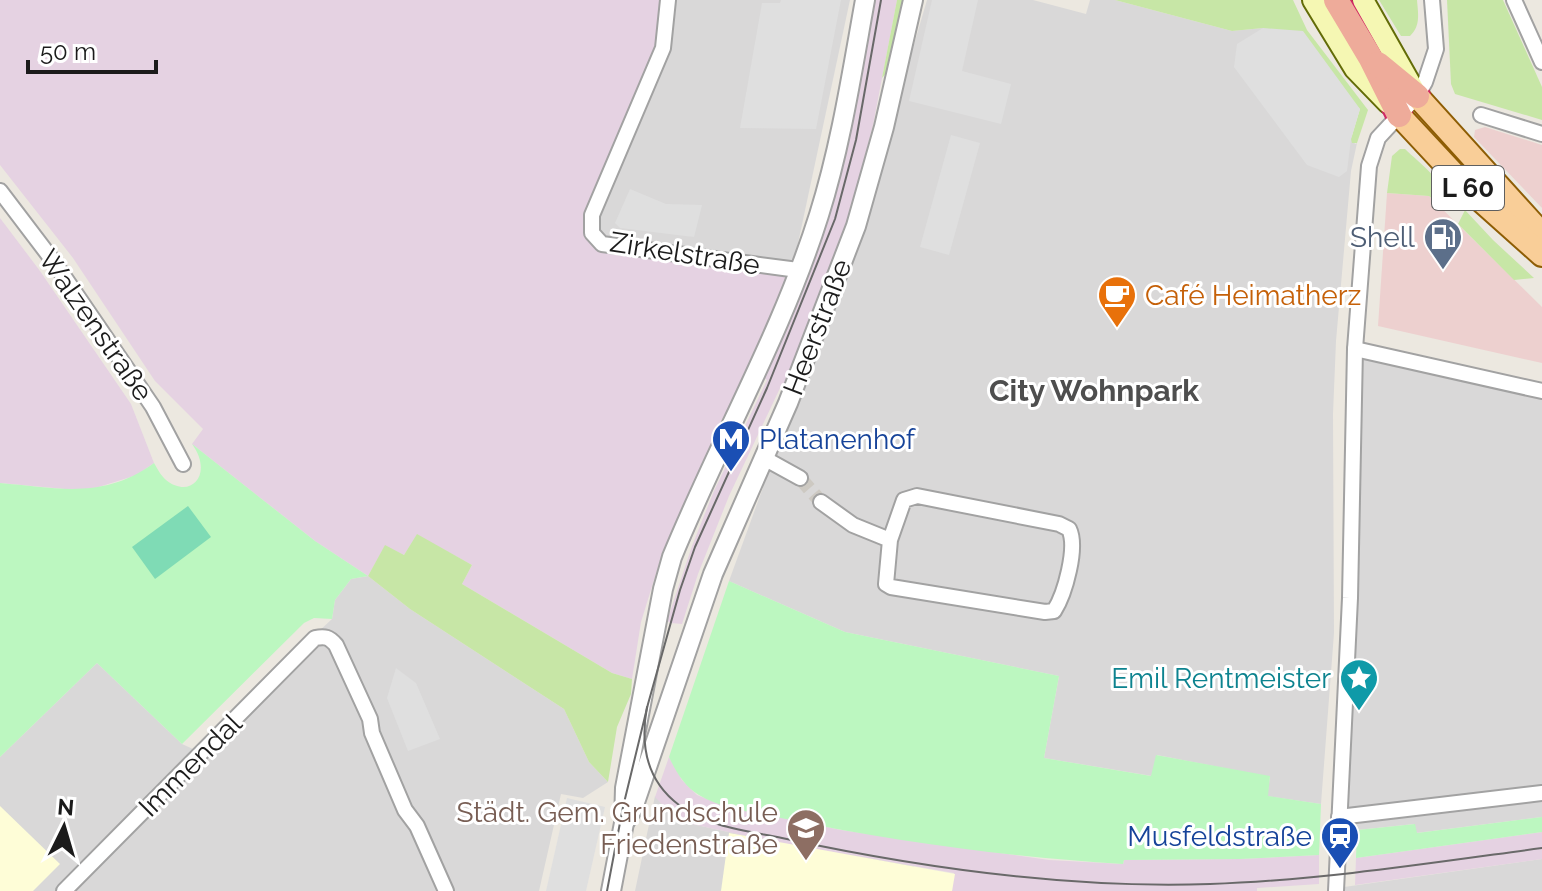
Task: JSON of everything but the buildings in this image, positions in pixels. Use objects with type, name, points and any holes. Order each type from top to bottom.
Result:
[{"type":"highway","points":[[1336,0],[1370,57],[1399,115]]},
{"type":"highway","points":[[1370,57],[1417,96]]},
{"type":"main road","name":"L 60","points":[[1313,0],[1355,69],[1468,189],[1542,255]]},
{"type":"main road","name":"L 60","points":[[1363,0],[1417,96],[1542,234]]},
{"type":"street","name":"Zirkelstraße","points":[[668,0],[663,48],[592,215],[592,233],[602,244],[798,270]]},
{"type":"street","name":"Heerstraße","points":[[611,891],[624,823],[625,788],[663,589],[672,557],[798,270],[819,215],[844,118],[865,0]]},
{"type":"street","name":"Heerstraße","points":[[624,823],[633,808],[713,574],[790,397],[856,226],[884,127],[913,0]]},
{"type":"street","points":[[1336,891],[1350,598],[1355,349],[1369,166],[1378,138],[1417,96],[1425,82],[1436,49],[1432,0]]},
{"type":"street","points":[[1514,0],[1542,62]]},
{"type":"street","points":[[1481,115],[1542,134]]},
{"type":"street","name":"Walzenstraße","points":[[0,191],[54,262],[153,407],[183,464]]},
{"type":"street","points":[[1355,349],[1542,391]]},
{"type":"street","points":[[764,458],[800,478]]},
{"type":"street","points":[[917,496],[1059,524],[1069,529],[1074,546],[1060,602],[1054,611],[1045,612],[891,587],[886,584],[885,577],[890,540],[904,500],[917,496]]},
{"type":"street","points":[[821,502],[853,525],[890,540]]},
{"type":"street","name":"Immendal","points":[[64,891],[315,638],[330,638],[336,645],[370,719],[372,733],[405,810],[417,826],[446,891]]},
{"type":"street","points":[[1339,817],[1542,793]]},
{"type":"shaded area","points":[[0,0],[667,0],[660,48],[589,237],[791,276],[662,554],[641,622],[632,679],[612,673],[462,584],[472,565],[417,535],[404,555],[385,546],[368,576],[315,541],[192,444],[203,429],[155,381],[73,258],[0,165]]},
{"type":"shaded area","points":[[667,0],[850,0],[791,276],[589,237]]},
{"type":"shaded area","points":[[781,0],[841,0],[816,129],[740,128],[762,3],[780,3]]},
{"type":"shaded area","points":[[875,0],[897,0],[873,125],[847,224],[784,387],[781,386],[729,496],[682,624],[671,623],[667,621],[692,546],[714,491],[767,380],[762,377],[829,217],[853,121]]},
{"type":"shaded area","points":[[927,0],[1033,0],[1086,14],[1090,0],[1115,0],[1232,31],[1263,28],[1303,31],[1357,143],[1351,171],[1336,341],[1333,414],[1334,633],[1321,804],[1267,796],[1270,777],[1157,755],[1152,776],[1044,758],[1059,676],[845,632],[729,581],[872,188]]},
{"type":"shaded area","points":[[932,0],[978,0],[962,71],[1011,84],[1001,124],[909,101]]},
{"type":"shaded area","points":[[1263,28],[1303,31],[1360,109],[1351,139],[1347,171],[1339,177],[1307,165],[1234,67],[1237,44]]},
{"type":"shaded area","points":[[1485,127],[1542,145],[1542,208],[1474,137],[1475,130]]},
{"type":"shaded area","points":[[951,135],[980,143],[949,255],[920,247]]},
{"type":"shaded area","points":[[630,189],[666,204],[702,205],[694,237],[620,228],[615,223]]},
{"type":"shaded area","name":"Shell","points":[[1387,193],[1429,196],[1542,307],[1542,363],[1378,326]]},
{"type":"shaded area","points":[[0,218],[131,404],[154,463],[137,475],[86,491],[0,483]]},
{"type":"shaded area","points":[[1360,355],[1542,396],[1542,817],[1416,833],[1414,824],[1357,830],[1346,808]]},
{"type":"shaded area","points":[[368,576],[410,609],[564,709],[589,762],[608,782],[583,798],[561,794],[539,891],[0,891],[0,757],[97,663],[182,744],[193,749],[332,619],[335,600],[351,579]]},
{"type":"shaded area","points":[[396,668],[416,683],[440,739],[408,751],[387,698]]},
{"type":"shaded area","points":[[669,757],[682,780],[697,795],[722,805],[841,830],[1049,860],[1123,864],[1124,860],[1319,855],[1319,884],[1257,888],[1257,891],[952,891],[954,873],[770,841],[678,821],[655,797]]},
{"type":"shaded area","points":[[655,796],[678,821],[913,866],[952,891],[635,891]]},
{"type":"shaded area","points":[[567,798],[605,807],[586,891],[546,891]]},
{"type":"shaded area","points":[[0,806],[60,864],[33,891],[0,891]]},
{"type":"shaded area","points":[[1542,832],[1542,859],[1355,885],[1356,858]]},
{"type":"shaded area","name":"Städt. Gem. Grundschule Friedenstraße","points":[[729,833],[955,874],[952,891],[721,891]]},
{"type":"shaded area","points":[[1542,859],[1542,891],[1343,891],[1344,887]]},
{"type":"green space","points":[[897,0],[905,0],[887,72],[882,78]]},
{"type":"green space","points":[[1115,0],[1293,0],[1307,30],[1368,110],[1357,143],[1352,143],[1351,139],[1360,109],[1263,28],[1232,31]]},
{"type":"green space","points":[[1379,0],[1417,0],[1417,24],[1410,36],[1401,36]]},
{"type":"green space","points":[[1447,0],[1503,0],[1542,87],[1542,120],[1455,94],[1451,84]]},
{"type":"green space","points":[[1405,149],[1439,184],[1444,199],[1441,207],[1429,196],[1387,193],[1392,156]]},
{"type":"green space","points":[[1465,210],[1534,278],[1514,280],[1458,224]]},
{"type":"green space","points":[[192,444],[315,541],[368,576],[351,579],[335,600],[332,619],[314,618],[304,623],[182,744],[97,663],[0,757],[0,483],[61,489],[98,487],[135,475],[154,463],[166,480],[184,487],[197,481],[200,474],[201,465]]},
{"type":"green space","points":[[188,506],[211,537],[155,579],[132,547]]},
{"type":"green space","points":[[417,534],[472,565],[462,584],[612,673],[632,679],[631,694],[617,727],[608,782],[589,762],[564,709],[410,609],[368,576],[385,545],[404,555]]},
{"type":"green space","points":[[729,581],[845,632],[1059,676],[1044,758],[1151,776],[1156,755],[1270,776],[1268,796],[1321,804],[1319,855],[1124,860],[1123,864],[1038,857],[870,835],[741,810],[709,800],[685,783],[669,757]]},
{"type":"green space","points":[[1542,817],[1542,832],[1356,858],[1357,830],[1415,824],[1417,833]]},
{"type":"tunnel","points":[[800,478],[821,502]]},
{"type":"tram line","points":[[607,891],[623,807],[680,590],[695,547],[767,388],[835,219],[856,140],[881,0]]},
{"type":"tram line","points":[[647,707],[645,735],[648,761],[668,795],[690,812],[742,830],[888,859],[1049,880],[1157,885],[1335,875],[1542,848]]},
{"type":"place","name":"Shell","points":[[1443,271]]},
{"type":"place","name":"Café Heimatherz","points":[[1117,329]]},
{"type":"place","name":"Platanenhof","points":[[731,473]]},
{"type":"place","name":"Emil Rentmeister","points":[[1359,712]]},
{"type":"place","name":"Städt. Gem. Grundschule Friedenstraße","points":[[806,862]]},
{"type":"place","name":"Musfeldstraße","points":[[1340,870]]},
{"type":"district","name":"City Wohnpark","points":[[1094,391]]}]
